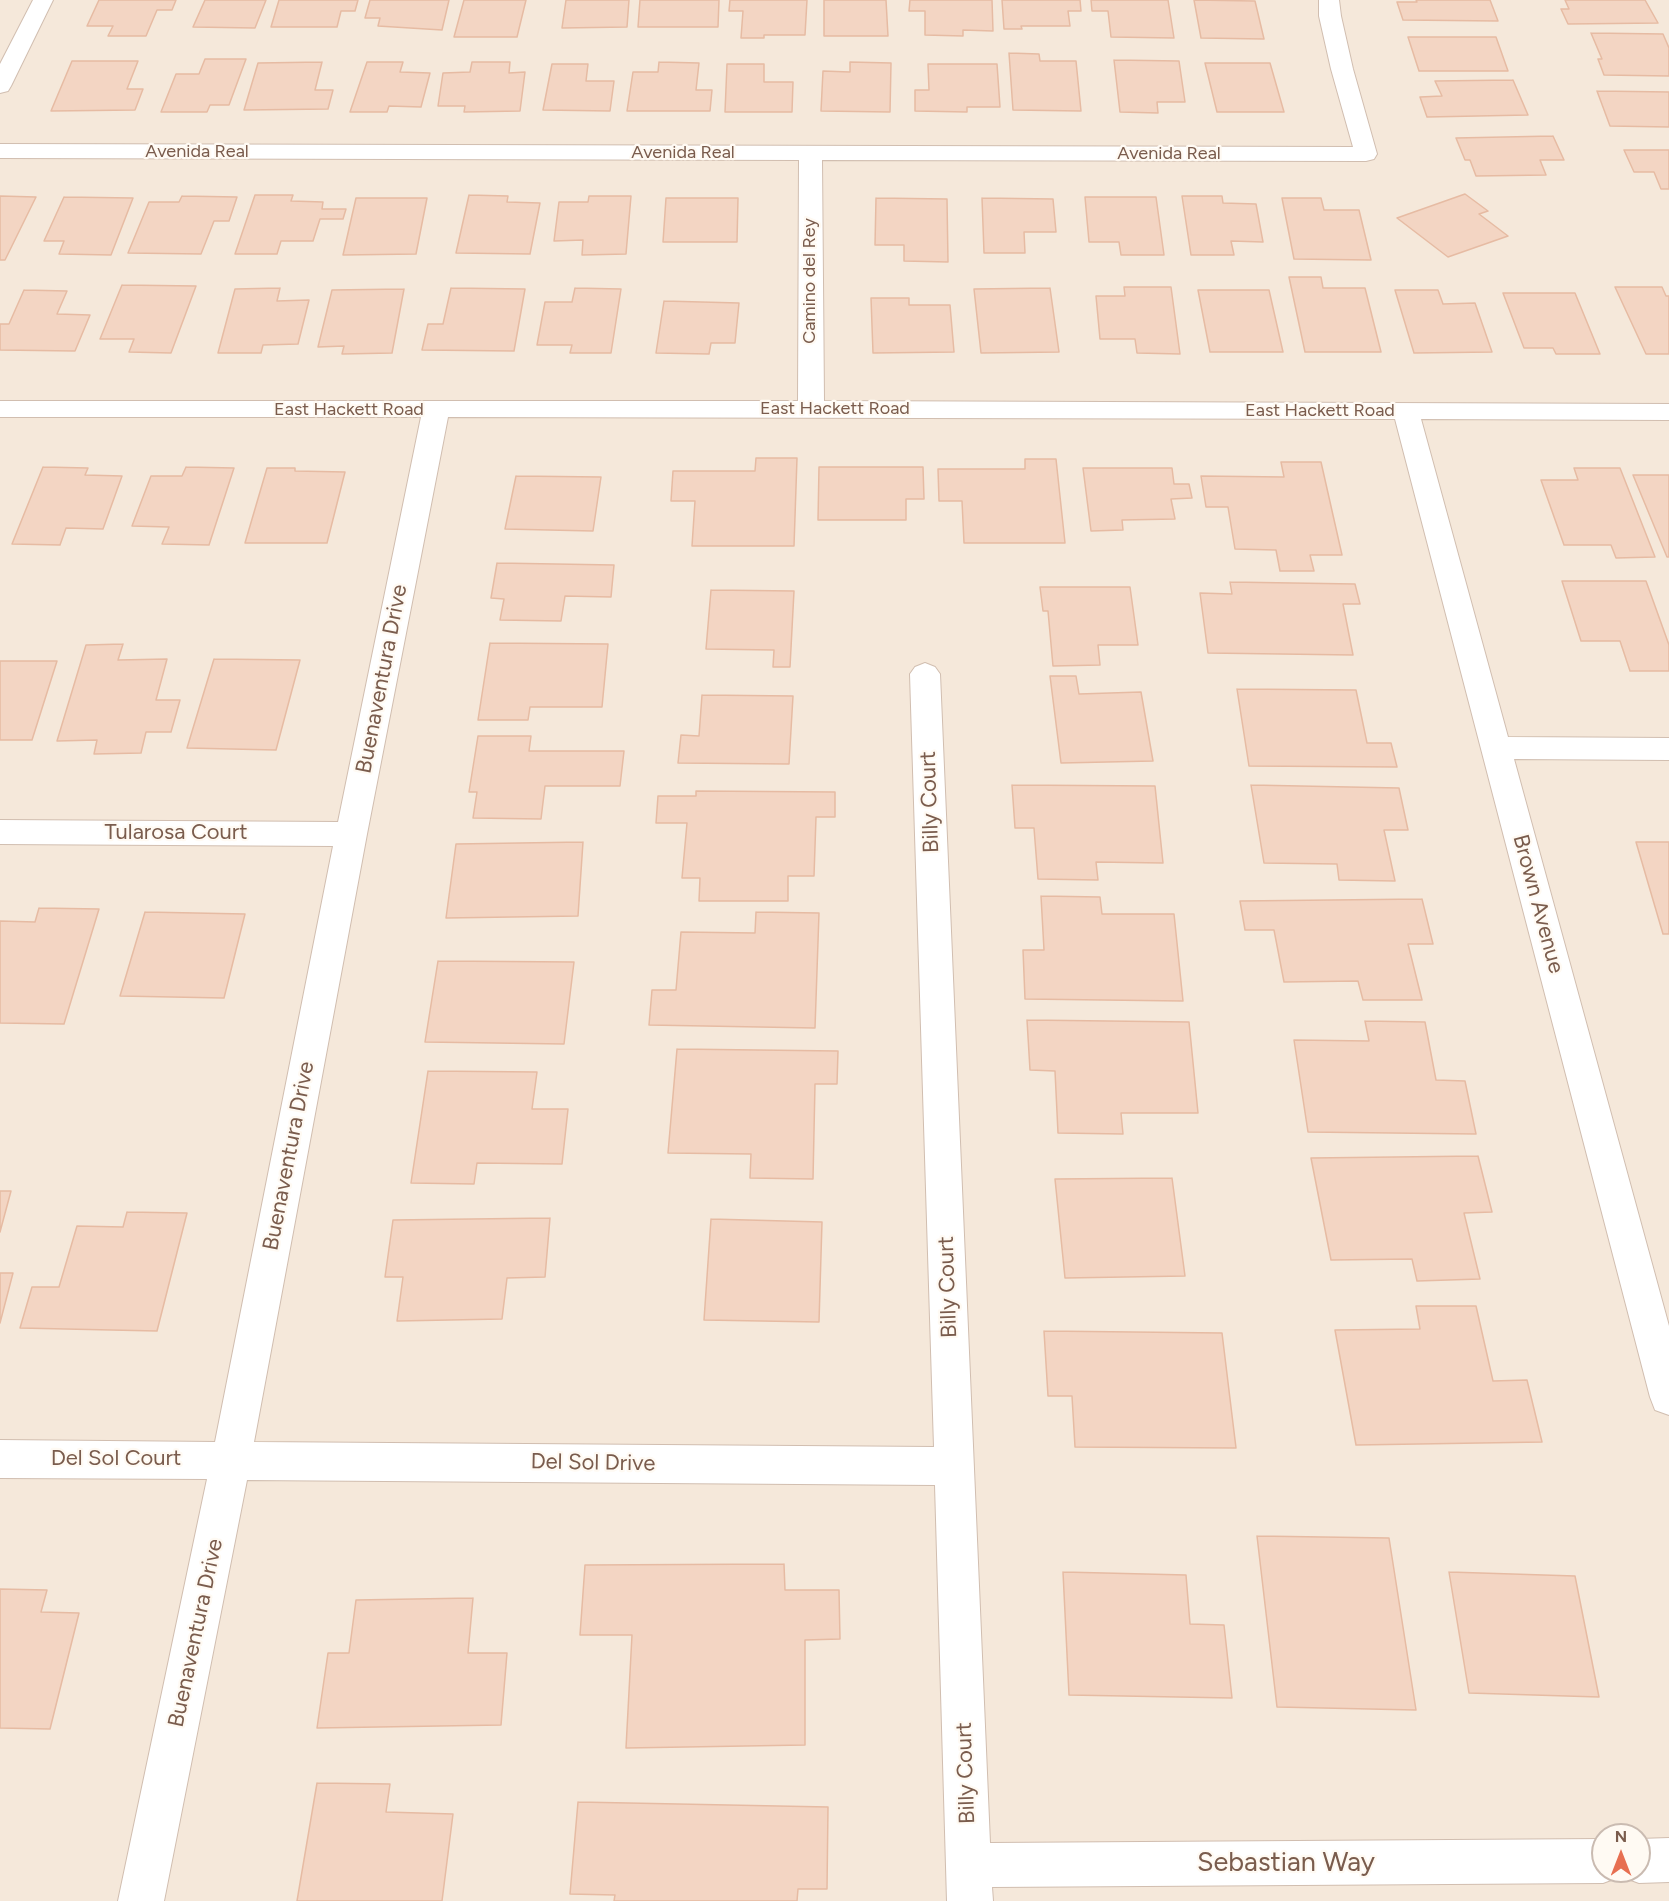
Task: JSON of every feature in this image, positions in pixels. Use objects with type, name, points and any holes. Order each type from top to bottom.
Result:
[{"type":"street","points":[[0,87],[43,0]]},
{"type":"street","name":"Avenida Real","points":[[0,151],[1366,154],[1342,69],[1330,16],[1329,0]]},
{"type":"street","name":"Camino del Rey","points":[[810,154],[811,408]]},
{"type":"street","name":"East Hackett Road","points":[[0,410],[811,408],[1669,412]]},
{"type":"street","name":"Buenaventura Drive","points":[[141,1901],[231,1460],[351,834],[436,410]]},
{"type":"street","name":"Brown Avenue","points":[[1406,411],[1669,1397]]},
{"type":"street","name":"Billy Court","points":[[925,674],[970,1883]]},
{"type":"street","points":[[1497,748],[1669,749]]},
{"type":"street","name":"Tularosa Court","points":[[0,832],[351,834]]},
{"type":"street","name":"Del Sol Court","points":[[0,1458],[231,1460]]},
{"type":"street","name":"Del Sol Drive","points":[[231,1460],[955,1467]]},
{"type":"street","points":[[1651,1861],[1669,1860]]},
{"type":"street","name":"Sebastian Way","points":[[970,1883],[1591,1861]]},
{"type":"shaded area","points":[[0,0],[1669,0],[1669,1901],[0,1901]]},
{"type":"building","points":[[99,0],[176,0],[172,10],[157,10],[146,36],[108,36],[113,26],[87,26]]},
{"type":"building","points":[[205,0],[266,0],[255,28],[193,27]]},
{"type":"building","points":[[279,0],[358,0],[355,11],[341,11],[337,27],[271,27]]},
{"type":"building","points":[[370,0],[449,0],[442,30],[378,26],[380,18],[365,18]]},
{"type":"building","points":[[464,0],[526,0],[517,37],[454,37]]},
{"type":"building","points":[[566,0],[629,0],[627,27],[562,28]]},
{"type":"building","points":[[640,0],[719,0],[718,27],[638,27]]},
{"type":"building","points":[[730,0],[807,0],[805,35],[764,35],[764,38],[741,38],[743,11],[729,11]]},
{"type":"building","points":[[824,0],[886,0],[888,36],[824,36]]},
{"type":"building","points":[[910,0],[992,0],[993,31],[963,30],[963,36],[925,35],[925,11],[909,11]]},
{"type":"building","points":[[1002,0],[1080,0],[1081,11],[1068,11],[1070,26],[1021,26],[1022,29],[1004,29]]},
{"type":"building","points":[[1091,0],[1168,0],[1174,38],[1111,37],[1108,11],[1092,11]]},
{"type":"building","points":[[1194,0],[1255,1],[1264,39],[1201,38]]},
{"type":"building","points":[[1416,0],[1490,0],[1498,21],[1403,20],[1397,2],[1417,2]]},
{"type":"building","points":[[1565,0],[1645,0],[1658,23],[1568,24],[1561,9],[1569,9]]},
{"type":"building","points":[[1591,33],[1663,34],[1669,48],[1669,76],[1604,75],[1598,59],[1602,59]]},
{"type":"building","points":[[1408,37],[1496,37],[1508,71],[1419,71]]},
{"type":"building","points":[[1009,53],[1039,54],[1040,61],[1076,61],[1081,111],[1013,110]]},
{"type":"building","points":[[205,59],[246,59],[229,105],[210,105],[207,112],[161,112],[176,74],[199,74]]},
{"type":"building","points":[[1114,60],[1179,61],[1185,102],[1157,102],[1158,113],[1120,112]]},
{"type":"building","points":[[72,61],[138,61],[127,89],[143,89],[135,110],[51,111]]},
{"type":"building","points":[[322,62],[315,90],[333,90],[328,109],[244,110],[258,63]]},
{"type":"building","points":[[367,62],[403,62],[400,72],[430,73],[421,107],[389,106],[387,112],[350,112]]},
{"type":"building","points":[[472,62],[510,62],[509,73],[525,72],[520,111],[464,112],[465,106],[438,106],[443,73],[470,72]]},
{"type":"building","points":[[659,62],[699,63],[696,90],[712,90],[710,111],[627,111],[633,72],[658,72]]},
{"type":"building","points":[[850,62],[891,63],[890,112],[821,111],[823,71],[850,72]]},
{"type":"building","points":[[1205,63],[1270,63],[1284,112],[1217,112]]},
{"type":"building","points":[[552,64],[588,64],[586,81],[614,81],[610,111],[543,110]]},
{"type":"building","points":[[727,64],[764,64],[764,82],[793,82],[792,112],[725,112]]},
{"type":"building","points":[[928,64],[997,64],[1000,107],[967,107],[967,112],[915,111],[915,90],[929,90]]},
{"type":"building","points":[[1513,80],[1528,115],[1427,117],[1420,97],[1442,96],[1435,81]]},
{"type":"building","points":[[1597,91],[1669,92],[1669,127],[1610,126]]},
{"type":"building","points":[[1553,136],[1564,160],[1540,160],[1546,175],[1476,176],[1470,160],[1465,160],[1456,138]]},
{"type":"building","points":[[1624,150],[1669,150],[1669,189],[1661,189],[1654,172],[1634,172]]},
{"type":"building","points":[[1465,194],[1488,211],[1479,214],[1508,236],[1448,257],[1397,218]]},
{"type":"building","points":[[255,195],[293,195],[291,201],[323,202],[322,209],[346,209],[343,219],[320,219],[313,241],[281,241],[277,254],[235,254]]},
{"type":"building","points":[[469,195],[508,196],[507,202],[540,203],[530,254],[456,253]]},
{"type":"building","points":[[0,196],[36,197],[5,260],[0,260]]},
{"type":"building","points":[[182,196],[237,197],[229,221],[214,221],[201,254],[128,253],[149,202],[179,202]]},
{"type":"building","points":[[589,196],[631,196],[626,254],[582,255],[583,240],[554,241],[559,202],[588,202]]},
{"type":"building","points":[[1182,196],[1222,196],[1223,203],[1256,204],[1263,242],[1231,241],[1234,255],[1191,255]]},
{"type":"building","points":[[64,197],[133,198],[111,255],[59,254],[64,241],[44,241]]},
{"type":"building","points":[[1085,197],[1156,197],[1164,255],[1121,255],[1119,242],[1089,242]]},
{"type":"building","points":[[356,198],[427,198],[416,254],[343,255]]},
{"type":"building","points":[[666,198],[738,198],[737,242],[663,242]]},
{"type":"building","points":[[876,198],[947,199],[948,262],[904,261],[904,245],[875,245]]},
{"type":"building","points":[[982,198],[1053,199],[1056,232],[1024,232],[1025,253],[984,253]]},
{"type":"building","points":[[1282,198],[1321,198],[1324,210],[1359,210],[1371,260],[1294,259]]},
{"type":"building","points":[[1289,277],[1321,277],[1323,288],[1365,288],[1381,352],[1305,352]]},
{"type":"building","points":[[122,285],[196,286],[171,353],[129,352],[134,339],[100,339]]},
{"type":"building","points":[[1124,287],[1171,287],[1180,354],[1137,353],[1135,339],[1100,339],[1096,296],[1125,296]]},
{"type":"building","points":[[1615,287],[1662,287],[1666,296],[1669,296],[1669,354],[1646,354]]},
{"type":"building","points":[[280,288],[277,301],[309,300],[298,344],[263,345],[261,353],[218,353],[235,289]]},
{"type":"building","points":[[451,288],[525,289],[514,351],[422,350],[428,324],[443,324]]},
{"type":"building","points":[[575,288],[621,289],[611,353],[570,353],[572,345],[537,345],[545,302],[572,302]]},
{"type":"building","points":[[1050,288],[1059,352],[981,353],[974,289]]},
{"type":"building","points":[[404,289],[392,353],[342,354],[344,346],[318,347],[332,290]]},
{"type":"building","points":[[24,290],[67,291],[57,314],[90,315],[75,351],[0,350],[0,324],[9,324]]},
{"type":"building","points":[[1198,290],[1269,290],[1283,352],[1210,352]]},
{"type":"building","points":[[1395,290],[1438,290],[1443,304],[1475,303],[1492,352],[1414,353]]},
{"type":"building","points":[[1503,293],[1575,293],[1600,354],[1556,354],[1553,348],[1524,348]]},
{"type":"building","points":[[871,298],[909,298],[909,305],[950,305],[954,352],[873,353]]},
{"type":"building","points":[[664,301],[739,303],[735,343],[711,343],[709,354],[656,353]]},
{"type":"building","points":[[756,458],[797,458],[794,546],[692,546],[695,501],[671,501],[673,471],[755,471]]},
{"type":"building","points":[[1025,459],[1056,459],[1065,543],[964,543],[962,501],[939,501],[938,469],[1025,469]]},
{"type":"building","points":[[1281,462],[1321,462],[1342,555],[1310,555],[1314,571],[1280,571],[1276,550],[1235,549],[1228,507],[1206,507],[1201,476],[1284,477]]},
{"type":"building","points":[[43,467],[88,468],[85,475],[122,476],[103,529],[66,528],[60,545],[12,544]]},
{"type":"building","points":[[186,467],[234,468],[209,545],[162,544],[169,527],[132,526],[151,476],[182,476]]},
{"type":"building","points":[[819,467],[923,467],[924,499],[906,499],[906,520],[818,520]]},
{"type":"building","points":[[267,468],[345,472],[327,543],[245,543]]},
{"type":"building","points":[[1083,468],[1172,468],[1174,484],[1189,484],[1192,498],[1171,499],[1175,519],[1122,520],[1123,530],[1091,531]]},
{"type":"building","points":[[1574,468],[1620,468],[1655,557],[1616,558],[1611,545],[1564,545],[1541,480],[1578,480]]},
{"type":"building","points":[[1633,475],[1669,475],[1669,557],[1667,557]]},
{"type":"building","points":[[516,476],[601,477],[593,531],[505,529]]},
{"type":"building","points":[[497,563],[614,565],[611,597],[565,596],[561,621],[500,620],[504,599],[491,598]]},
{"type":"building","points":[[1562,581],[1646,581],[1669,645],[1669,671],[1630,671],[1620,641],[1581,641]]},
{"type":"building","points":[[1230,582],[1355,584],[1360,604],[1343,604],[1353,655],[1208,653],[1200,593],[1232,594]]},
{"type":"building","points":[[1040,587],[1130,587],[1138,645],[1098,645],[1100,665],[1053,666],[1048,611],[1043,611]]},
{"type":"building","points":[[711,590],[794,591],[790,667],[773,667],[774,650],[706,649]]},
{"type":"building","points":[[490,643],[608,644],[602,707],[530,707],[528,720],[478,720]]},
{"type":"building","points":[[123,644],[118,660],[167,659],[156,700],[180,700],[171,732],[146,732],[141,753],[94,754],[97,740],[57,741],[86,645]]},
{"type":"building","points":[[214,659],[300,660],[276,750],[187,748]]},
{"type":"building","points":[[0,661],[57,661],[32,740],[0,740]]},
{"type":"building","points":[[1050,676],[1076,676],[1079,694],[1141,692],[1153,761],[1061,763]]},
{"type":"building","points":[[1237,689],[1356,690],[1367,743],[1391,743],[1397,767],[1249,766]]},
{"type":"building","points":[[702,695],[793,696],[789,764],[678,763],[681,735],[699,736]]},
{"type":"building","points":[[478,736],[531,736],[529,751],[624,751],[620,786],[545,786],[541,819],[473,818],[477,792],[469,792]]},
{"type":"building","points":[[1012,785],[1155,786],[1163,863],[1096,862],[1098,880],[1038,879],[1034,828],[1015,828]]},
{"type":"building","points":[[1251,785],[1399,788],[1408,830],[1384,830],[1395,881],[1339,880],[1337,864],[1264,863]]},
{"type":"building","points":[[696,791],[835,792],[835,817],[816,817],[814,876],[788,876],[788,901],[699,901],[700,878],[682,878],[687,823],[656,823],[658,796],[696,796]]},
{"type":"building","points":[[583,842],[578,916],[446,918],[456,844]]},
{"type":"building","points":[[1636,842],[1669,842],[1669,934],[1663,934]]},
{"type":"building","points":[[1041,896],[1100,897],[1102,914],[1174,914],[1183,1001],[1025,999],[1023,950],[1044,950]]},
{"type":"building","points":[[1422,899],[1433,944],[1408,944],[1422,1000],[1363,1000],[1358,981],[1284,982],[1274,930],[1245,930],[1240,901]]},
{"type":"building","points":[[39,908],[99,909],[64,1024],[0,1023],[0,921],[35,922]]},
{"type":"building","points":[[145,912],[245,914],[224,998],[120,996]]},
{"type":"building","points":[[756,912],[819,913],[815,1028],[649,1025],[652,990],[676,990],[681,932],[755,933]]},
{"type":"building","points":[[438,961],[574,962],[564,1044],[425,1042]]},
{"type":"building","points":[[1027,1020],[1189,1022],[1198,1113],[1121,1113],[1123,1134],[1058,1133],[1055,1071],[1030,1070]]},
{"type":"building","points":[[1365,1021],[1425,1022],[1436,1080],[1465,1081],[1476,1134],[1308,1132],[1294,1040],[1369,1041]]},
{"type":"building","points":[[677,1049],[838,1051],[837,1084],[815,1084],[813,1179],[750,1178],[751,1154],[668,1153]]},
{"type":"building","points":[[428,1071],[537,1072],[532,1109],[568,1109],[562,1164],[477,1163],[474,1184],[411,1183]]},
{"type":"building","points":[[1478,1156],[1492,1212],[1464,1213],[1480,1279],[1417,1281],[1412,1259],[1331,1260],[1311,1158]]},
{"type":"building","points":[[1172,1178],[1185,1276],[1065,1278],[1055,1179]]},
{"type":"building","points":[[0,1191],[11,1191],[0,1232]]},
{"type":"building","points":[[127,1212],[187,1213],[157,1331],[20,1328],[32,1287],[59,1287],[77,1226],[123,1227]]},
{"type":"building","points":[[550,1218],[545,1277],[507,1278],[502,1319],[397,1321],[403,1277],[385,1277],[393,1220]]},
{"type":"building","points":[[711,1219],[822,1222],[819,1322],[704,1320]]},
{"type":"building","points":[[0,1273],[13,1273],[0,1323]]},
{"type":"building","points":[[1416,1306],[1476,1306],[1493,1381],[1527,1380],[1542,1442],[1356,1445],[1335,1330],[1420,1329]]},
{"type":"building","points":[[1044,1331],[1222,1333],[1236,1448],[1075,1447],[1072,1396],[1048,1396]]},
{"type":"building","points":[[1257,1536],[1389,1538],[1416,1710],[1277,1707]]},
{"type":"building","points":[[784,1564],[785,1590],[839,1590],[840,1639],[805,1640],[805,1745],[626,1748],[632,1635],[580,1635],[585,1565]]},
{"type":"building","points":[[1063,1572],[1186,1575],[1190,1624],[1224,1625],[1232,1698],[1069,1695]]},
{"type":"building","points":[[1449,1572],[1575,1576],[1599,1697],[1469,1693]]},
{"type":"building","points":[[0,1589],[47,1590],[41,1612],[79,1613],[50,1729],[0,1728]]},
{"type":"building","points":[[473,1598],[468,1653],[507,1653],[501,1725],[317,1728],[328,1653],[349,1653],[356,1600]]},
{"type":"building","points":[[317,1783],[390,1784],[386,1812],[453,1814],[442,1901],[297,1901]]},
{"type":"building","points":[[578,1802],[828,1807],[827,1889],[798,1889],[797,1901],[614,1901],[615,1895],[570,1894]]}]
